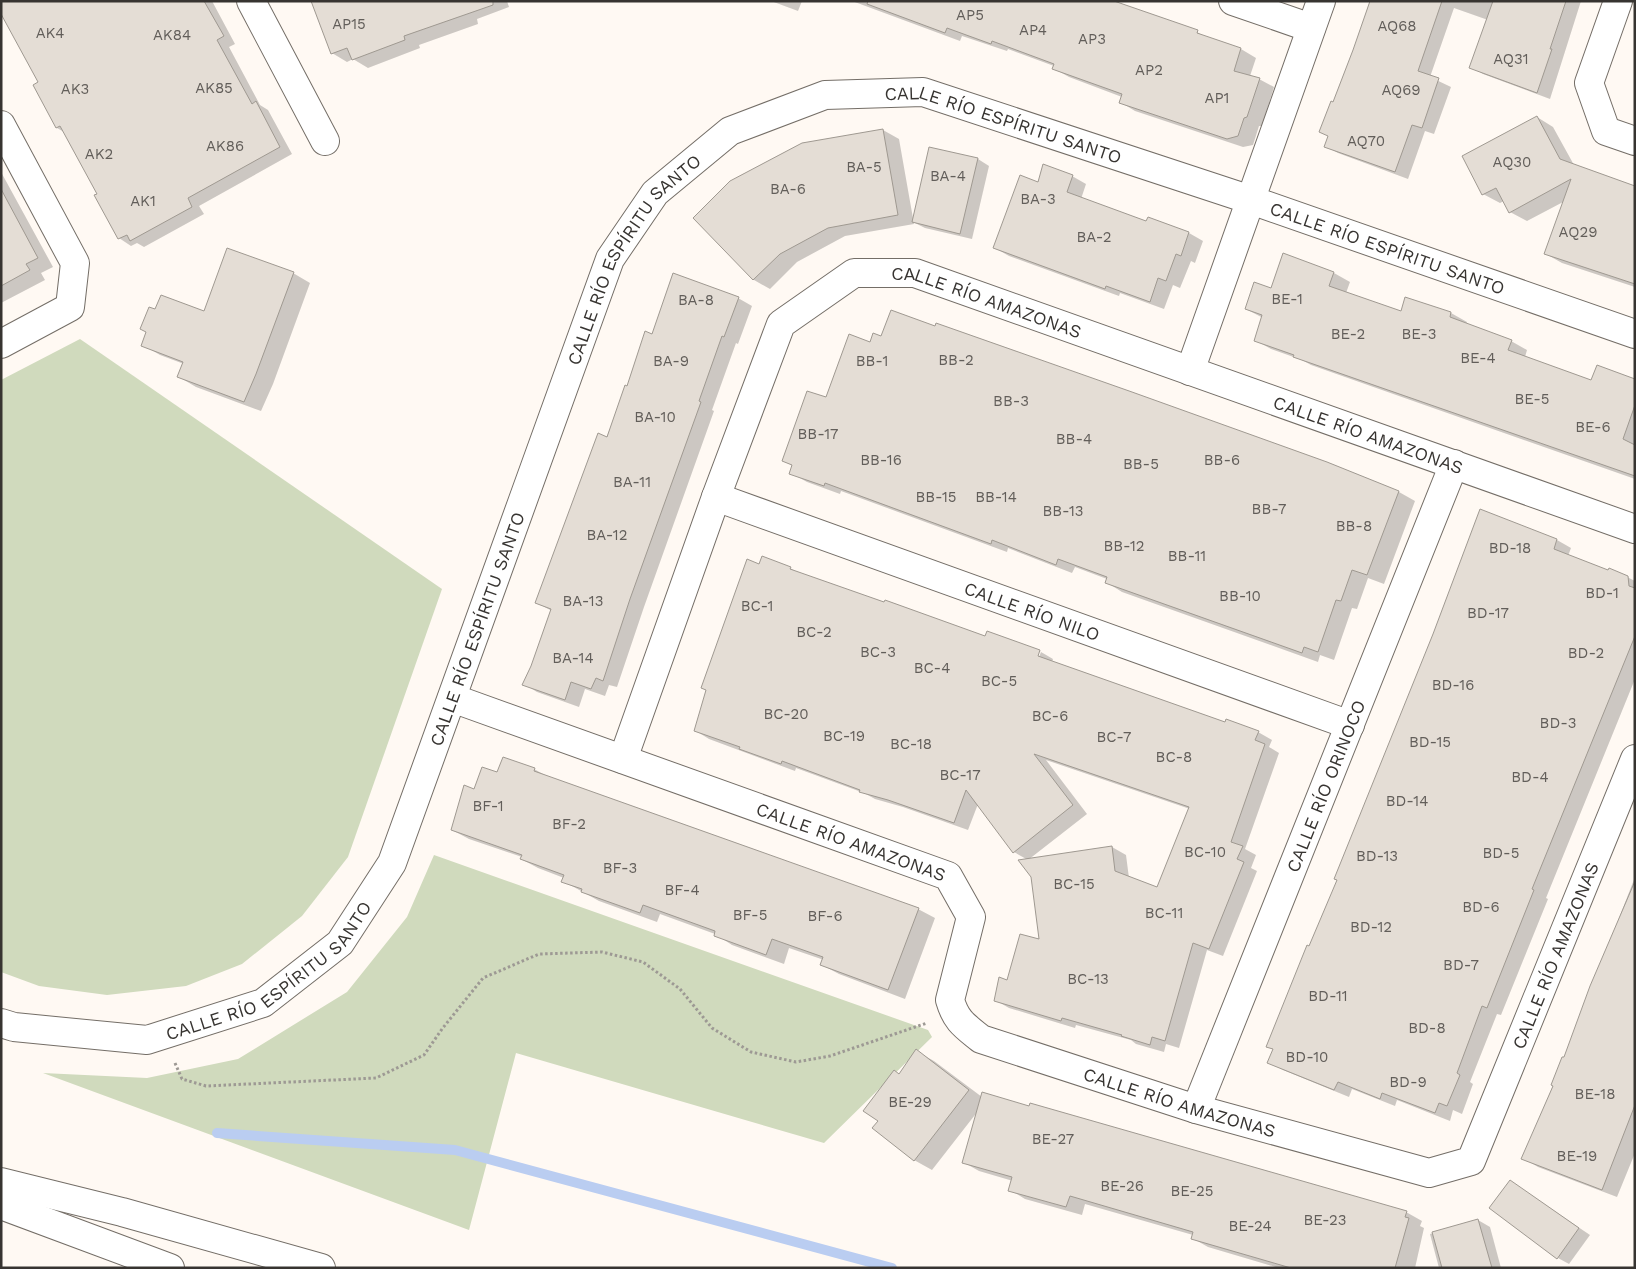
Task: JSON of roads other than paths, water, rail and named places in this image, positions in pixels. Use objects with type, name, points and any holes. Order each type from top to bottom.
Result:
[{"type":"main road","points":[[251,1],[325,141]]},
{"type":"main road","points":[[1233,1],[1311,28]]},
{"type":"main road","points":[[1190,371],[1321,1]]},
{"type":"main road","points":[[1618,1],[1589,83],[1606,131],[1635,141]]},
{"type":"main road","name":"CALLE RÍO ESPÍRITU SANTO","points":[[1,1023],[14,1027],[147,1040],[263,1003],[340,942],[392,863],[610,258],[655,193],[730,131],[825,95],[923,92],[1251,200],[1635,334]]},
{"type":"main road","points":[[1,125],[75,263],[70,307],[1,344]]},
{"type":"main road","name":"CALLE RÍO AMAZONAS","points":[[623,759],[716,497],[781,324],[854,272],[915,273],[1635,529]]},
{"type":"main road","name":"CALLE RÍO ORINOCO","points":[[1196,1108],[1454,464]]},
{"type":"main road","name":"CALLE RÍO NILO","points":[[716,497],[1350,725]]},
{"type":"main road","name":"CALLE RÍO AMAZONAS","points":[[452,698],[948,876],[971,917],[950,1000],[954,1014],[981,1039],[1196,1108],[1429,1173],[1471,1161],[1635,759]]},
{"type":"main road","points":[[1,1182],[122,1212],[321,1268]]},
{"type":"main road","points":[[1,1206],[170,1268]]},
{"type":"waterway","points":[[217,1133],[455,1150],[892,1268]]}]
